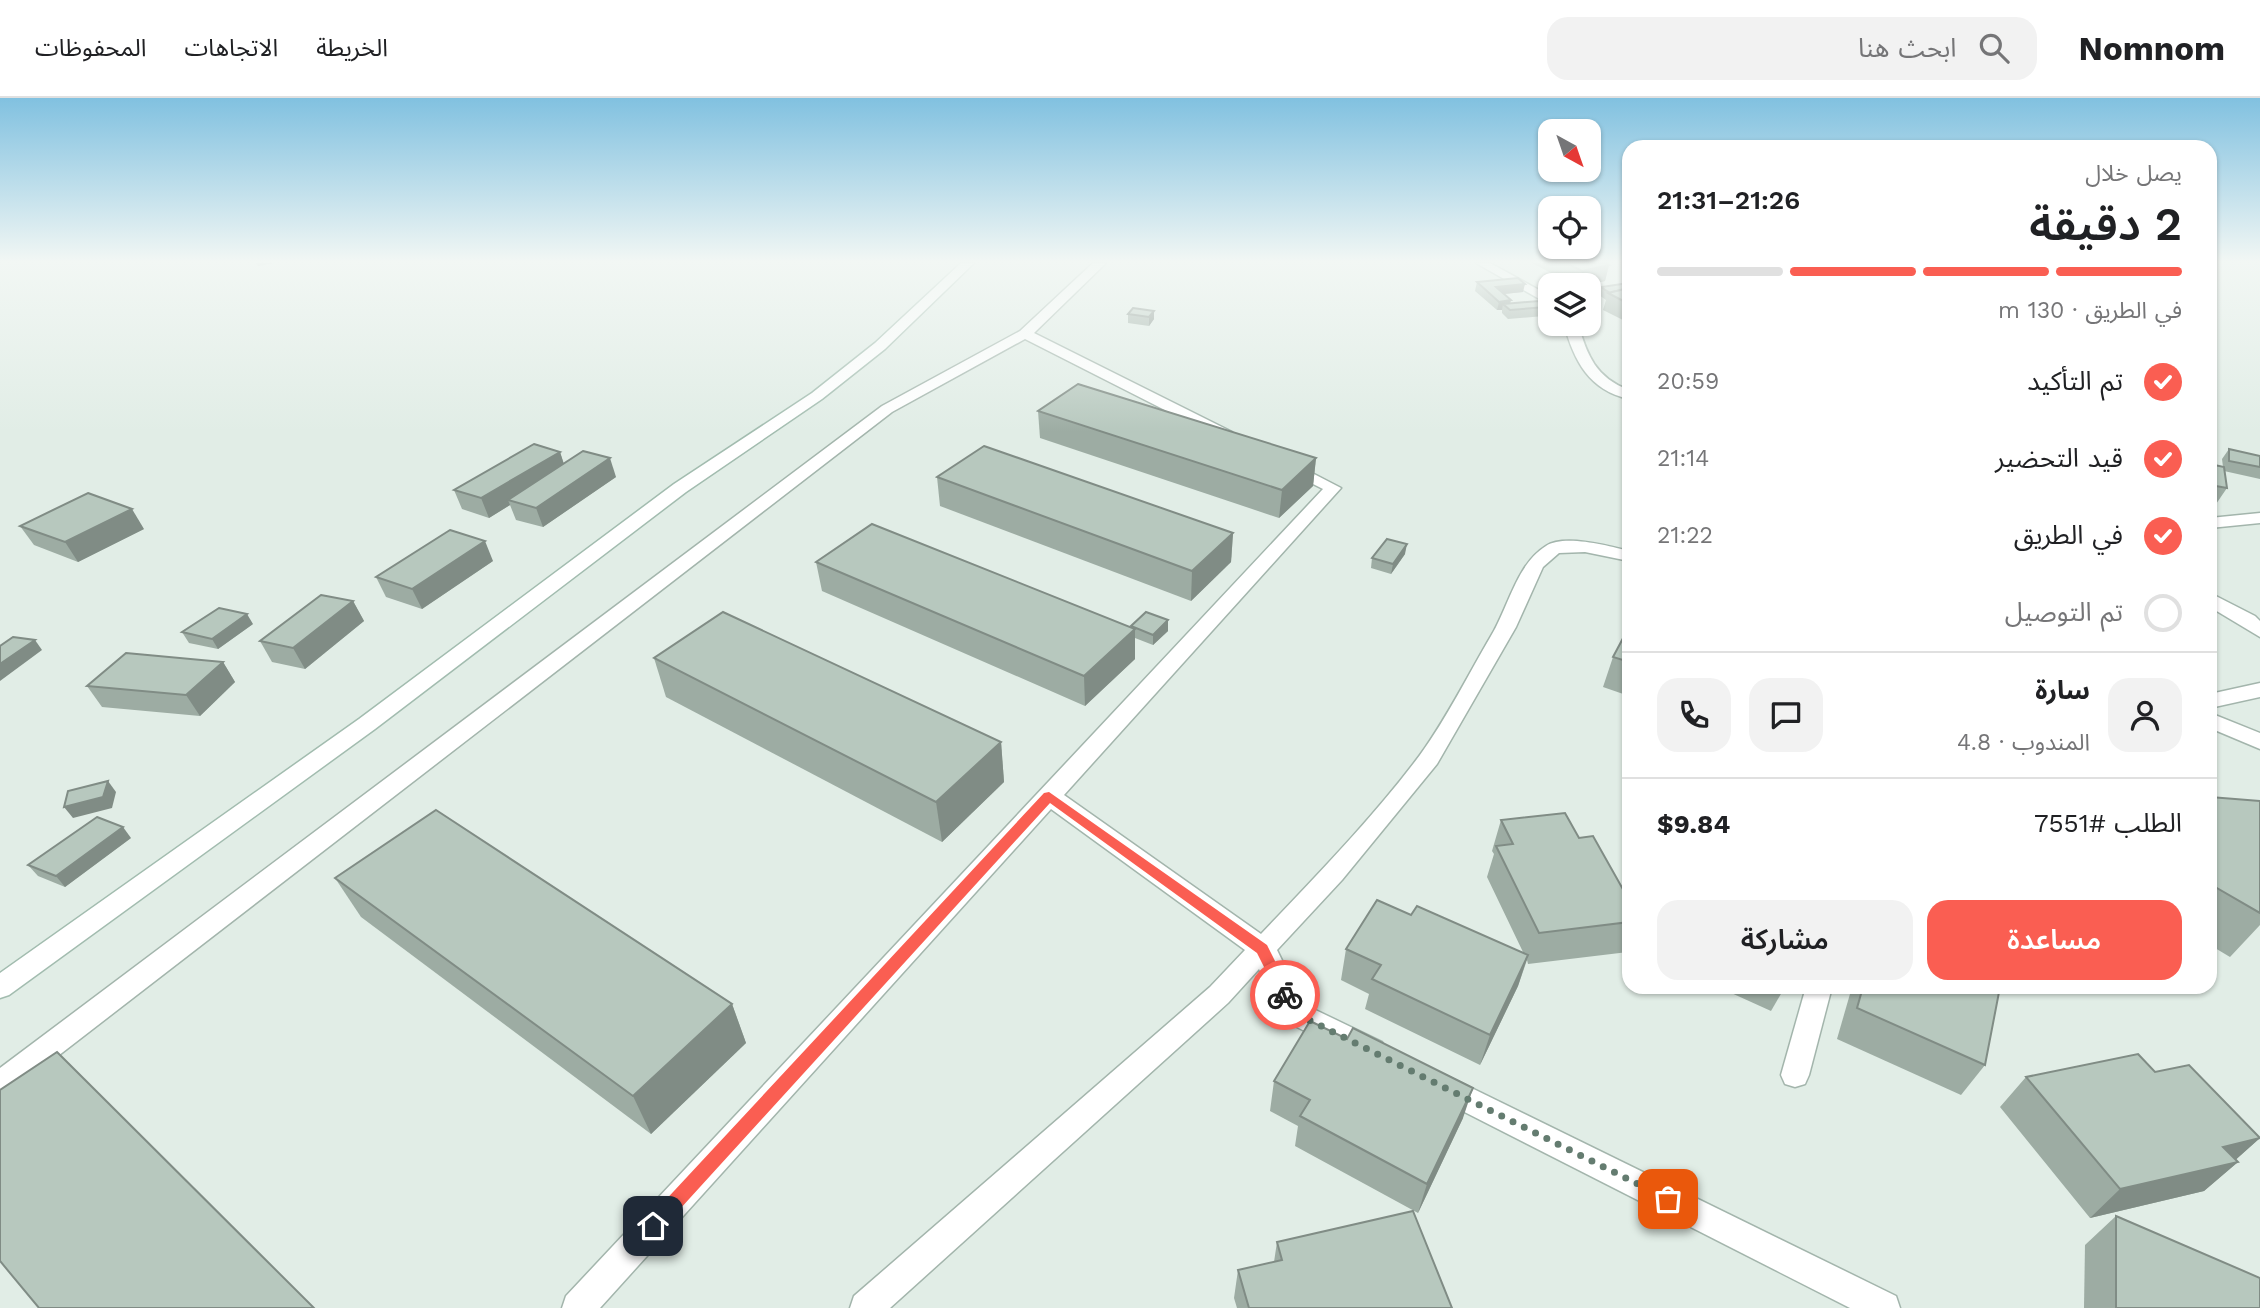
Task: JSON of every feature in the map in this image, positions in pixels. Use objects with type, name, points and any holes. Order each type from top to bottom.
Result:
[{"type":"main road","points":[[0,987],[367,724],[680,488],[817,396],[880,346],[908,319]]},
{"type":"main road","points":[[0,1084],[887,409],[1025,334],[1040,319]]},
{"type":"main road","points":[[1025,334],[1247,445]]},
{"type":"main road","points":[[1574,336],[1579,354],[1591,376],[1622,392]]},
{"type":"main road","points":[[578,1308],[1333,488],[1271,457]]},
{"type":"main road","points":[[2217,522],[2260,518]]},
{"type":"main road","points":[[866,1308],[1219,995],[1333,873],[1429,758],[1506,627],[1535,564],[1554,548],[1585,547],[1622,555]]},
{"type":"main road","points":[[2217,603],[2248,620],[2260,632]]},
{"type":"main road","points":[[2217,699],[2260,690]]},
{"type":"main road","points":[[2217,706],[2260,707]]},
{"type":"main road","points":[[2217,723],[2260,742]]},
{"type":"main road","points":[[1049,796],[1262,949],[1293,1012],[1884,1308]]},
{"type":"main road","points":[[1794,1075],[1817,994]]},
{"type":"building","points":[[1078,384],[1316,458],[1282,490],[1038,411]]},
{"type":"building","points":[[534,444],[560,452],[481,498],[454,490]]},
{"type":"building","points":[[984,446],[1233,533],[1192,571],[937,477]]},
{"type":"building","points":[[2229,449],[2260,456],[2260,467],[2229,461]]},
{"type":"building","points":[[583,451],[610,458],[536,508],[508,500]]},
{"type":"building","points":[[2217,466],[2224,467],[2227,488],[2217,486]]},
{"type":"building","points":[[88,493],[132,509],[65,542],[20,526]]},
{"type":"building","points":[[872,524],[1135,629],[1084,676],[816,562]]},
{"type":"building","points":[[450,530],[485,541],[412,589],[376,577]]},
{"type":"building","points":[[1387,539],[1407,544],[1393,564],[1372,558]]},
{"type":"building","points":[[321,595],[353,601],[293,648],[260,641]]},
{"type":"building","points":[[219,608],[247,614],[212,639],[182,632]]},
{"type":"building","points":[[723,612],[1001,742],[936,802],[654,658]]},
{"type":"building","points":[[1146,612],[1168,620],[1153,635],[1131,626]]},
{"type":"building","points":[[13,637],[35,640],[0,664],[0,646]]},
{"type":"building","points":[[1622,640],[1622,660],[1613,657]]},
{"type":"building","points":[[126,653],[223,662],[186,695],[87,686]]},
{"type":"building","points":[[108,781],[103,797],[64,807],[68,791]]},
{"type":"building","points":[[2217,798],[2260,801],[2260,913],[2217,888]]},
{"type":"building","points":[[436,810],[732,1004],[633,1096],[335,878]]},
{"type":"building","points":[[1565,813],[1579,838],[1593,836],[1622,888],[1622,923],[1539,933],[1496,846],[1513,844],[1501,820]]},
{"type":"building","points":[[97,817],[123,827],[56,876],[28,865]]},
{"type":"building","points":[[1377,900],[1411,915],[1417,906],[1528,955],[1490,1035],[1372,979],[1381,965],[1346,949]]},
{"type":"building","points":[[1861,994],[1999,994],[1985,1065],[1857,1008]]},
{"type":"building","points":[[1310,1021],[1347,1039],[1353,1028],[1473,1088],[1427,1184],[1300,1116],[1310,1100],[1274,1081]]},
{"type":"building","points":[[57,1052],[314,1308],[39,1308],[0,1261],[0,1090]]},
{"type":"building","points":[[2138,1054],[2155,1072],[2189,1065],[2260,1138],[2223,1147],[2238,1162],[2120,1189],[2026,1077]]},
{"type":"building","points":[[1413,1211],[1452,1308],[1249,1308],[1238,1270],[1282,1260],[1277,1242]]},
{"type":"building","points":[[2116,1216],[2260,1278],[2260,1308],[2116,1308]]},
{"type":"way so far","points":[[1285,995],[1293,1012],[1668,1199]]},
{"type":"route","points":[[653,1226],[1049,796],[1262,949],[1285,995]]}]
